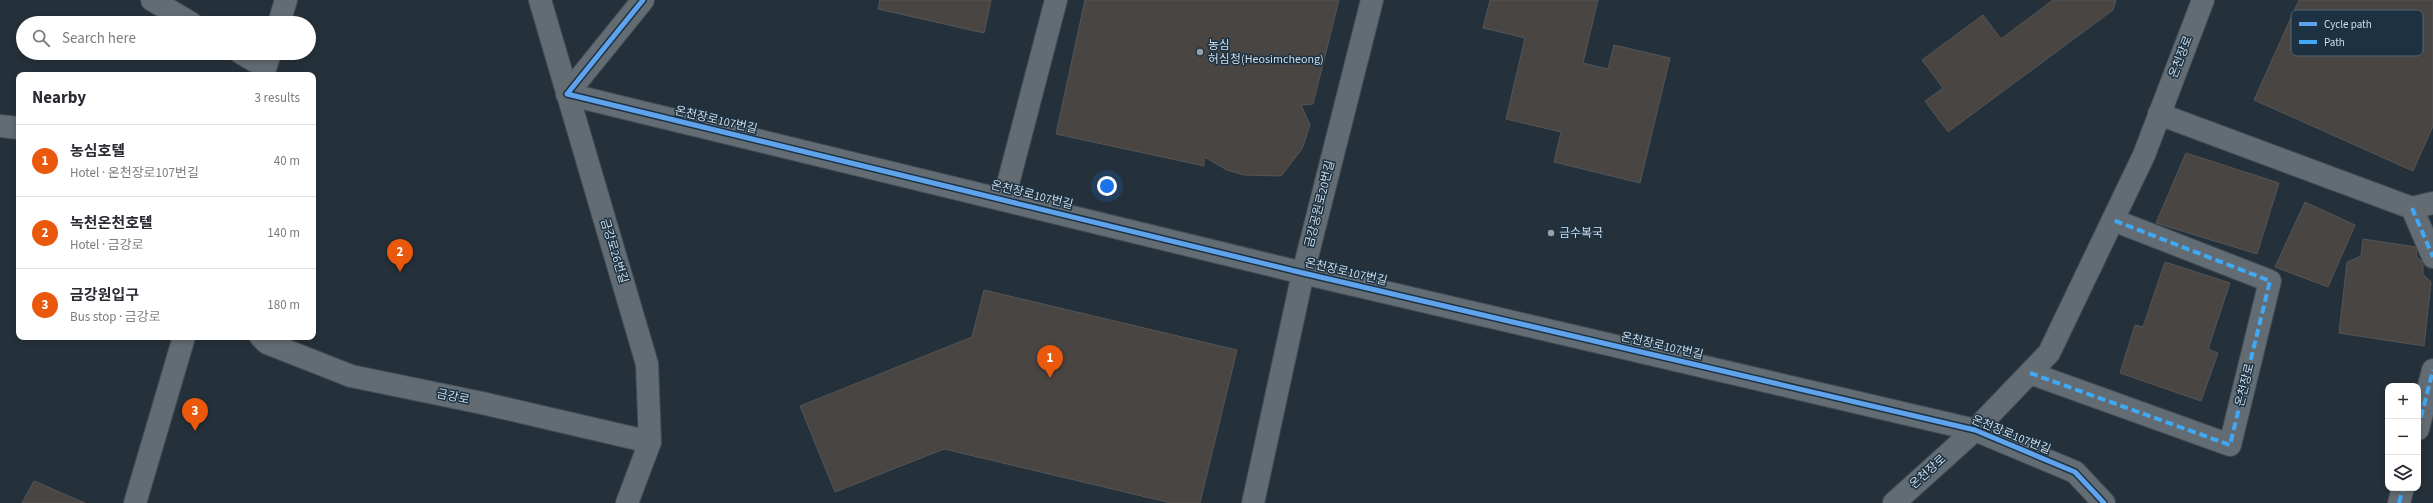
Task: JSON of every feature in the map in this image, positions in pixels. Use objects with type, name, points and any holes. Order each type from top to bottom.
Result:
[{"type":"street","points":[[152,0],[179,16]]},
{"type":"street","points":[[281,16],[286,0]]},
{"type":"street","name":"금강로26번길","points":[[540,0],[647,364],[650,442],[627,503]]},
{"type":"street","points":[[567,94],[643,0]]},
{"type":"street","name":"온천장로107번길","points":[[1004,199],[1056,0]]},
{"type":"street","name":"금강공원로20번길","points":[[1253,503],[1303,272],[1372,0]]},
{"type":"street","name":"온천장로","points":[[1894,503],[1975,430],[2049,353],[2144,155],[2203,0]]},
{"type":"street","points":[[256,60],[266,65]]},
{"type":"street","name":"온천장로107번길","points":[[567,94],[1303,272],[1975,430],[2075,472],[2104,503]]},
{"type":"street","points":[[2159,114],[2412,208],[2433,203]]},
{"type":"street","points":[[0,126],[16,128]]},
{"type":"street","points":[[2412,208],[2433,257]]},
{"type":"street","name":"온천장로","points":[[2030,372],[2230,444],[2270,281],[2113,220]]},
{"type":"street","points":[[135,503],[183,340]]},
{"type":"street","name":"금강로","points":[[264,340],[267,343],[351,376],[482,403],[650,442]]},
{"type":"street","points":[[2421,419],[2433,370]]},
{"type":"street","points":[[2399,503],[2402,491]]},
{"type":"building","points":[[880,0],[991,0],[984,33],[878,9]]},
{"type":"building","name":"농심 허심청(Heosimcheong)","points":[[1085,0],[1339,0],[1313,104],[1301,105],[1310,125],[1302,149],[1281,176],[1244,175],[1227,170],[1204,157],[1204,166],[1056,134]]},
{"type":"building","points":[[1490,0],[1598,0],[1583,63],[1608,69],[1614,45],[1670,58],[1640,183],[1554,162],[1561,132],[1506,119],[1525,38],[1483,28]]},
{"type":"building","points":[[2053,0],[2116,0],[2113,10],[1948,132],[1925,101],[1943,88],[1922,60],[1983,15],[2001,39]]},
{"type":"building","points":[[2299,0],[2433,0],[2433,126],[2413,171],[2254,100],[2291,18],[2291,56],[2423,56],[2423,10],[2294,10]]},
{"type":"building","points":[[2186,153],[2279,183],[2257,254],[2156,223]]},
{"type":"building","points":[[2305,202],[2355,225],[2328,287],[2275,267]]},
{"type":"building","points":[[2363,239],[2416,247],[2417,257],[2423,263],[2423,274],[2431,282],[2424,346],[2339,333],[2347,262],[2361,256]]},
{"type":"building","points":[[2165,262],[2230,283],[2208,349],[2218,353],[2201,401],[2120,373],[2135,325],[2143,327]]},
{"type":"building","points":[[984,290],[1237,350],[1200,503],[1171,503],[944,449],[835,492],[800,406],[972,337]]},
{"type":"building","points":[[34,481],[85,503],[22,503]]},
{"type":"marked path","points":[[2412,208],[2433,257]]},
{"type":"marked path","points":[[2030,373],[2230,445],[2270,281],[2113,220]]},
{"type":"marked path","points":[[2421,419],[2433,370]]},
{"type":"marked path","points":[[2399,503],[2402,491]]},
{"type":"cycle path","points":[[643,0],[567,94],[1303,273],[1975,430],[2075,472],[2104,503]]},
{"type":"place","name":"농심 허심청(Heosimcheong)","points":[[1200,52]]},
{"type":"place","name":"금수복국","points":[[1551,233]]},
{"type":"place","name":"녹천온천호텔","points":[[400,272]]},
{"type":"place","name":"농심호텔","points":[[1050,378]]},
{"type":"place","name":"금강원입구","points":[[195,431]]}]
